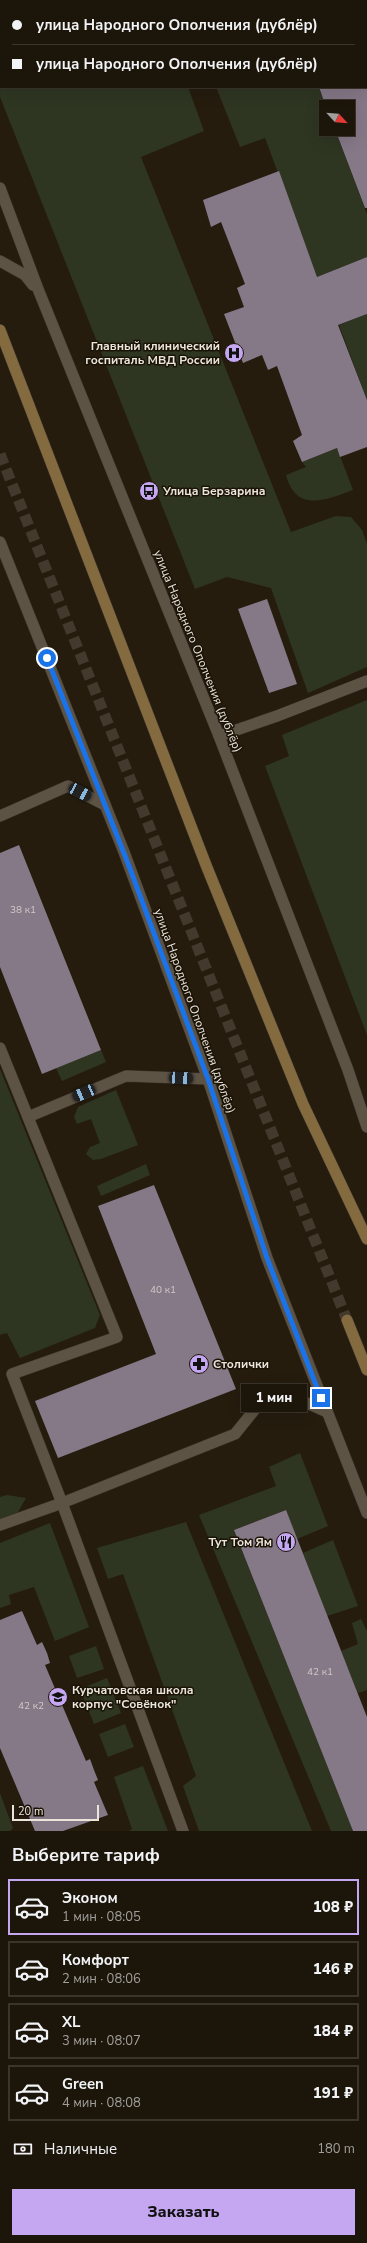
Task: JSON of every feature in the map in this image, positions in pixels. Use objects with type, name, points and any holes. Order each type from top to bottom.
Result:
[{"type":"main road","points":[[0,330],[224,908],[303,1104],[367,1239]]},
{"type":"main road","points":[[347,1320],[367,1370]]},
{"type":"street","name":"улица Народного Ополчения (дублёр)","points":[[0,188],[38,289],[219,736],[348,1070],[367,1127]]},
{"type":"street","points":[[0,262],[25,275],[38,289]]},
{"type":"street","name":"улица Народного Ополчения (дублёр)","points":[[0,542],[105,805],[208,1079],[267,1258],[367,1513]]},
{"type":"street","points":[[219,736],[278,716],[367,681]]},
{"type":"street","points":[[0,816],[68,786],[105,805]]},
{"type":"street","points":[[0,1048],[117,1337],[12,1374],[62,1503],[183,1831]]},
{"type":"street","points":[[28,1117],[126,1076],[208,1079]]},
{"type":"street","points":[[0,1525],[62,1503],[235,1434],[256,1408],[289,1394],[327,1412]]},
{"type":"green space","points":[[0,88],[188,88],[204,131],[141,157],[291,532],[336,516],[351,517],[362,530],[367,544],[367,667],[308,693],[271,588],[227,577],[195,589],[0,97]]},
{"type":"green space","points":[[216,88],[319,88],[324,100],[319,100],[319,136],[338,136],[367,214],[367,257],[317,277],[265,138],[240,147]]},
{"type":"green space","points":[[367,314],[367,400],[339,325]]},
{"type":"green space","points":[[337,448],[353,490],[323,500],[304,499],[297,495],[291,487],[286,475],[306,467],[302,462]]},
{"type":"green space","points":[[367,700],[367,1035],[265,766],[289,756],[282,735]]},
{"type":"green space","points":[[101,1050],[106,1062],[62,1081],[56,1068]]},
{"type":"green space","points":[[0,1069],[100,1315],[95,1328],[20,1358],[7,1333],[0,1335]]},
{"type":"green space","points":[[116,1090],[138,1145],[101,1159],[93,1160],[86,1154],[90,1147],[100,1143],[91,1119],[77,1124],[74,1117],[78,1107]]},
{"type":"green space","points":[[146,1164],[150,1175],[101,1196],[97,1186]]},
{"type":"green space","points":[[300,1453],[328,1526],[297,1539],[285,1510],[234,1530],[353,1831],[331,1831],[199,1515],[276,1486],[269,1467]]},
{"type":"green space","points":[[7,1495],[26,1498],[17,1514],[0,1520],[0,1497]]},
{"type":"green space","points":[[186,1522],[312,1831],[199,1831],[183,1786],[196,1776],[123,1574],[108,1579],[97,1548]]},
{"type":"green space","points":[[50,1523],[89,1627],[55,1641],[34,1587],[9,1595],[11,1604],[0,1608],[0,1543]]},
{"type":"green space","points":[[333,1540],[358,1606],[327,1616],[303,1553]]},
{"type":"green space","points":[[361,1619],[367,1631],[367,1690],[358,1693],[341,1651],[358,1644],[352,1623]]},
{"type":"green space","points":[[96,1646],[104,1669],[77,1678],[69,1656]]},
{"type":"green space","points":[[107,1678],[121,1713],[94,1724],[80,1689]]},
{"type":"green space","points":[[125,1724],[134,1747],[108,1757],[99,1734]]},
{"type":"green space","points":[[143,1766],[168,1831],[129,1831],[132,1829],[114,1777]]},
{"type":"green space","points":[[0,1793],[13,1828],[10,1831],[0,1831]]},
{"type":"building","points":[[319,88],[367,88],[367,208],[365,208],[338,136],[355,136],[355,100],[324,100]]},
{"type":"building","points":[[279,171],[317,277],[367,257],[367,314],[338,325],[367,400],[367,447],[340,457],[337,448],[302,462],[293,441],[302,435],[277,366],[268,370],[262,355],[243,363],[224,314],[244,307],[237,288],[245,284],[221,222],[211,227],[203,200]]},
{"type":"building","points":[[267,599],[297,684],[269,693],[238,609]]},
{"type":"building","points":[[19,845],[101,1050],[42,1074],[0,967],[0,853]]},
{"type":"building","points":[[154,1185],[236,1389],[58,1458],[35,1401],[156,1354],[98,1206]]},
{"type":"building","points":[[286,1510],[367,1717],[367,1831],[353,1831],[234,1530]]},
{"type":"building","points":[[22,1611],[37,1645],[42,1642],[47,1653],[50,1663],[45,1665],[86,1761],[90,1759],[98,1780],[94,1782],[108,1815],[63,1831],[35,1831],[0,1748],[0,1620]]},
{"type":"tunnel","points":[[0,454],[347,1320]]},
{"type":"place","name":"Главный клинический госпиталь МВД России","points":[[234,353]]},
{"type":"place","name":"Улица Берзарина","points":[[149,491]]},
{"type":"place","name":"Столички","points":[[199,1364]]},
{"type":"place","name":"Тут Том Ям","points":[[286,1542]]},
{"type":"place","name":"Курчатовская школа корпус \"Совёнок\"","points":[[58,1697]]},
{"type":"route","points":[[47,658],[124,852],[208,1079],[267,1258],[321,1398]]}]
